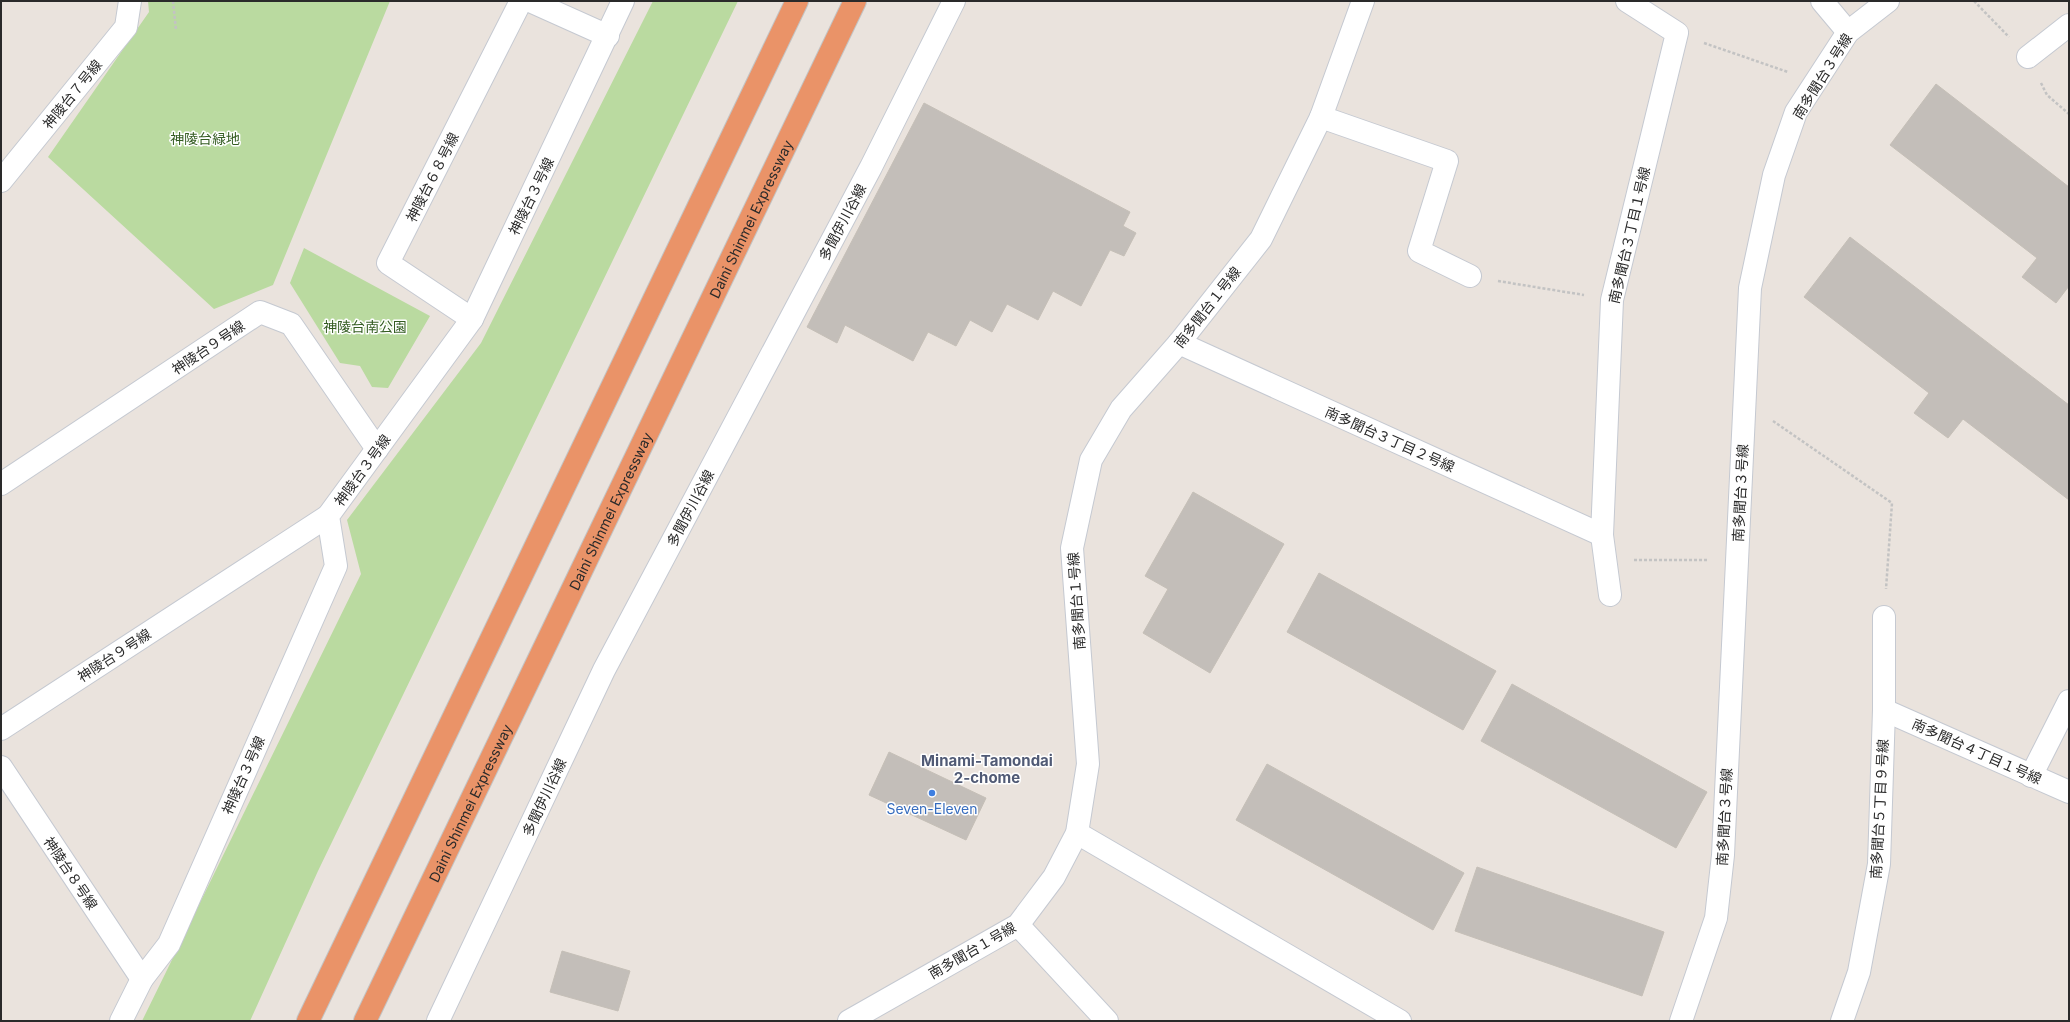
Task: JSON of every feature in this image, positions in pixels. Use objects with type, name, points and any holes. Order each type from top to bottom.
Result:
[{"type":"highway","points":[[308,1021],[797,1]]},
{"type":"highway","name":"Daini Shinmei Expressway","points":[[365,1021],[855,1]]},
{"type":"street","name":"神陵台７号線","points":[[1,181],[126,27],[130,1]]},
{"type":"street","name":"神陵台６８号線","points":[[472,319],[388,263],[521,1]]},
{"type":"street","points":[[530,1],[608,36]]},
{"type":"street","name":"神陵台３号線","points":[[121,1021],[142,979],[169,944],[336,566],[328,516],[472,319],[608,36],[623,1]]},
{"type":"street","name":"多聞伊川谷線","points":[[438,1021],[604,670],[871,167],[954,1]]},
{"type":"street","name":"南多聞台１号線","points":[[849,1021],[1018,925],[1054,877],[1077,833],[1088,764],[1072,548],[1091,460],[1120,409],[1179,343],[1261,239],[1321,117],[1363,1]]},
{"type":"street","points":[[1627,1],[1677,33]]},
{"type":"street","points":[[1822,1],[1848,32]]},
{"type":"street","name":"南多聞台３号線","points":[[1681,1021],[1716,918],[1723,856],[1750,288],[1774,175],[1796,112],[1848,32],[1888,1]]},
{"type":"street","points":[[2028,57],[2069,25]]},
{"type":"street","name":"南多聞台３丁目１号線","points":[[1610,596],[1602,535],[1612,300],[1677,33]]},
{"type":"street","points":[[1321,117],[1447,161],[1420,251],[1470,276]]},
{"type":"street","name":"神陵台９号線","points":[[1,484],[260,312],[291,324],[377,449]]},
{"type":"street","name":"南多聞台３丁目２号線","points":[[1179,343],[1602,535]]},
{"type":"street","name":"神陵台９号線","points":[[1,729],[328,516]]},
{"type":"street","name":"南多聞台５丁目９号線","points":[[1842,1021],[1859,972],[1878,864],[1884,710],[1884,617]]},
{"type":"street","points":[[2031,776],[2069,701]]},
{"type":"street","name":"南多聞台４丁目１号線","points":[[1884,710],[2069,792]]},
{"type":"street","name":"神陵台８号線","points":[[1,767],[142,979]]},
{"type":"street","points":[[1077,833],[1400,1021]]},
{"type":"street","points":[[1018,925],[1107,1021]]},
{"type":"path","points":[[173,1],[176,30]]},
{"type":"path","points":[[1677,33],[1765,64]]},
{"type":"path","points":[[2047,95],[2069,114]]},
{"type":"path","points":[[1470,276],[1612,300]]},
{"type":"path","points":[[1745,401],[1892,503],[1884,617]]},
{"type":"path","points":[[1606,560],[1736,560]]},
{"type":"green space","name":"神陵台緑地","points":[[148,1],[390,1],[273,285],[214,309],[48,157],[149,12]]},
{"type":"green space","points":[[653,1],[738,1],[318,871],[250,1021],[142,1021],[361,574],[347,520],[481,343]]},
{"type":"green space","name":"神陵台南公園","points":[[304,248],[430,316],[388,388],[372,387],[360,366],[340,363],[290,283]]},
{"type":"building","points":[[1936,84],[2069,187],[2069,286],[2056,303],[2022,277],[2037,258],[1890,145]]},
{"type":"building","points":[[924,103],[1130,212],[1123,226],[1136,233],[1124,256],[1110,250],[1081,306],[1053,291],[1038,320],[1007,304],[992,332],[970,320],[956,346],[928,332],[913,361],[845,325],[837,343],[807,327]]},
{"type":"building","points":[[1850,237],[2069,405],[2069,500],[1963,419],[1948,438],[1914,413],[1929,393],[1804,297]]},
{"type":"building","points":[[1193,492],[1284,544],[1210,673],[1143,633],[1168,589],[1145,576]]},
{"type":"building","points":[[1319,573],[1496,671],[1463,730],[1287,632]]},
{"type":"building","points":[[1512,684],[1707,792],[1676,848],[1481,741]]},
{"type":"building","points":[[889,752],[986,798],[966,840],[869,795]]},
{"type":"building","points":[[1267,764],[1464,873],[1433,930],[1236,820]]},
{"type":"building","points":[[1477,867],[1664,932],[1642,996],[1455,931]]},
{"type":"building","points":[[562,951],[630,971],[618,1011],[550,992]]},
{"type":"place","name":"Seven-Eleven","points":[[932,793]]},
{"type":"district","name":"Minami-Tamondai 2-chome","points":[[987,768]]}]
